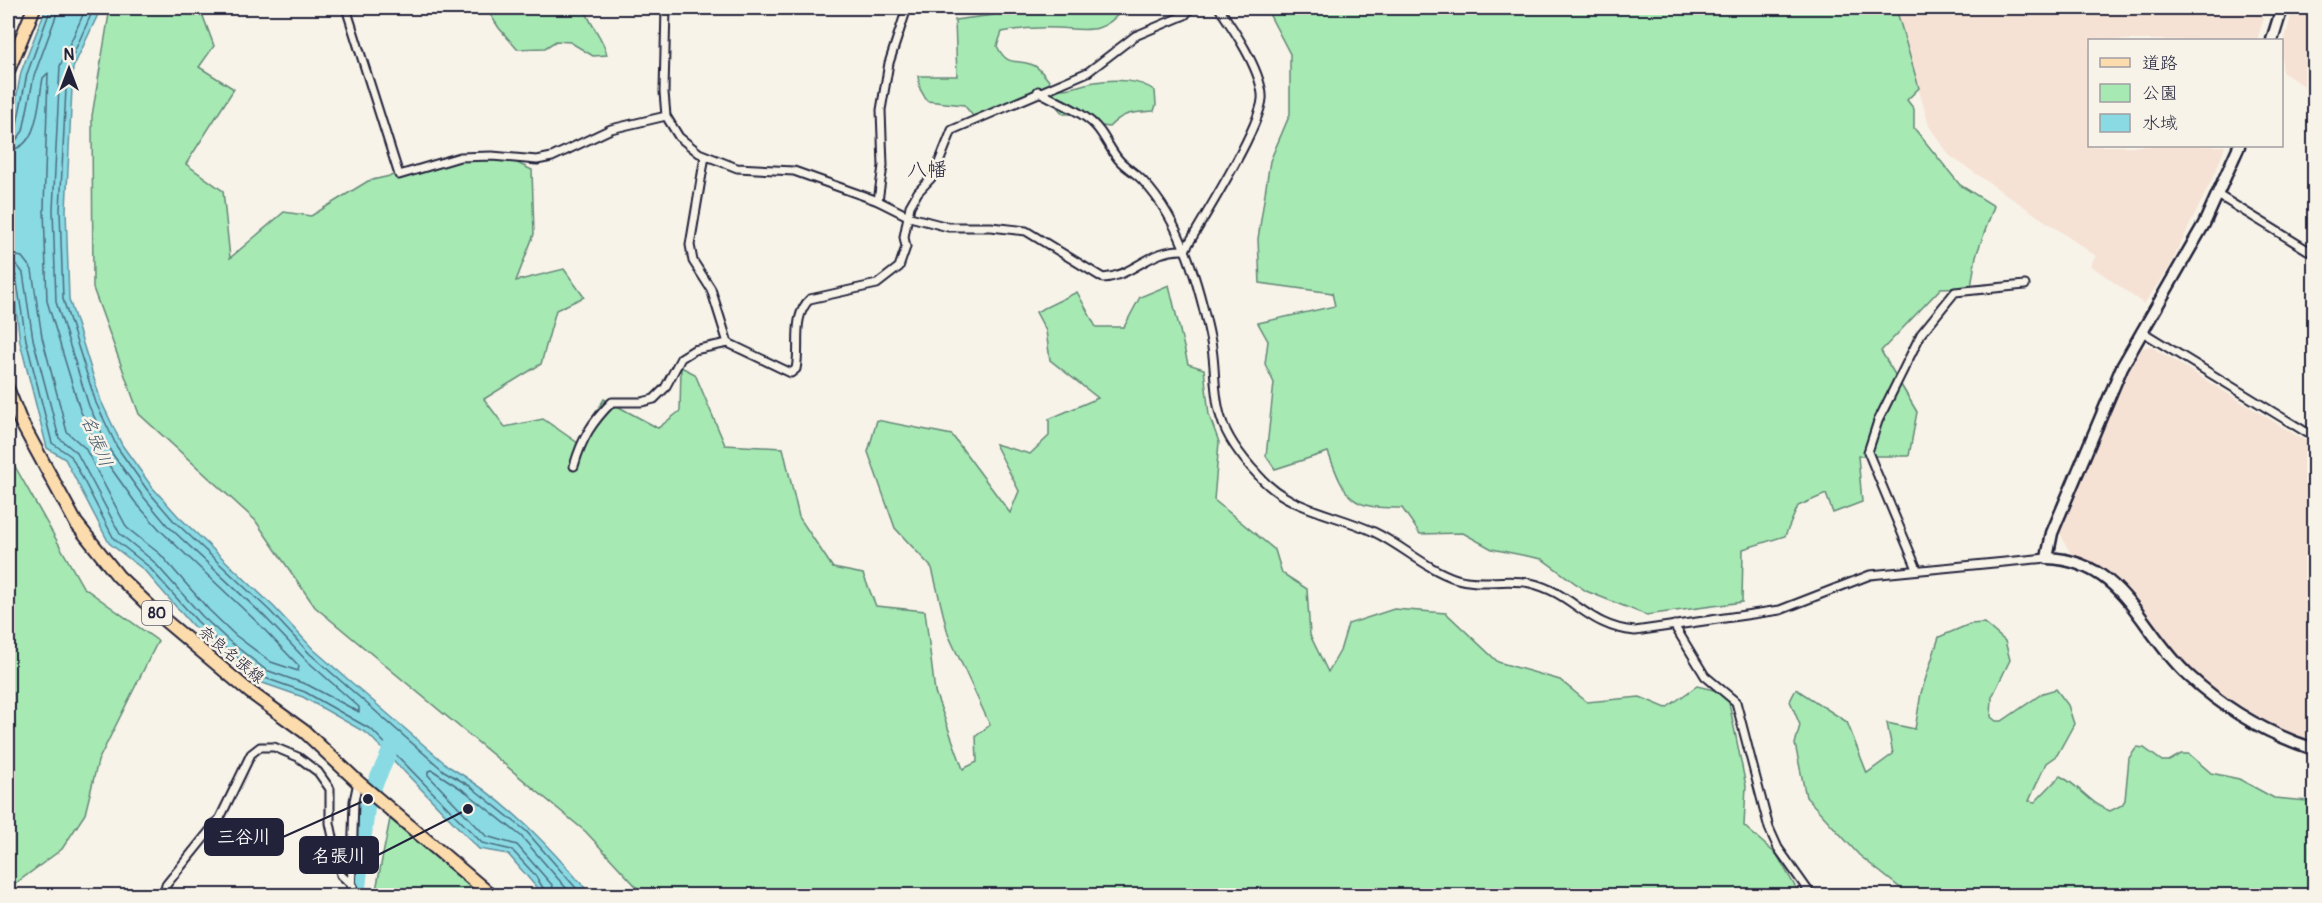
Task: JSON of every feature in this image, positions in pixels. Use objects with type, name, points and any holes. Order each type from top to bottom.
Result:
[{"type":"main road","points":[[8,71],[34,8]]},
{"type":"main road","name":"奈良名張線","points":[[8,390],[20,420],[76,523],[118,576],[162,618],[250,692],[305,732],[380,801],[492,896]]},
{"type":"street","points":[[346,8],[399,175],[460,157],[492,156],[537,160],[552,157],[611,129],[666,116]]},
{"type":"street","points":[[666,8],[664,92],[666,116],[679,137],[705,156],[737,168],[794,171],[878,201],[910,217],[948,227],[991,227],[1026,231],[1103,278],[1129,270],[1168,249],[1185,250]]},
{"type":"street","points":[[878,201],[883,166],[880,110],[889,63],[907,8]]},
{"type":"street","points":[[574,466],[581,441],[590,425],[612,402],[642,402],[654,399],[665,388],[681,358],[694,350],[728,343],[791,373],[796,369],[799,318],[803,306],[810,299],[877,284],[890,276],[904,257],[906,247],[904,237],[910,217],[910,206],[918,192],[934,176],[952,130],[1088,72],[1135,36],[1185,15],[1191,8]]},
{"type":"street","points":[[1185,250],[1233,168],[1258,114],[1263,96],[1240,40],[1219,8]]},
{"type":"street","points":[[2272,39],[2282,8]]},
{"type":"street","points":[[1038,92],[1098,129],[1118,160],[1143,181],[1167,214],[1192,263],[1196,286],[1207,321],[1221,419],[1232,441],[1258,476],[1280,496],[1304,508],[1339,516],[1377,534],[1435,570],[1459,580],[1527,583],[1551,589],[1597,622],[1616,629],[1635,631],[1780,610],[1870,575],[2047,558],[2075,561],[2097,571],[2116,586],[2175,662],[2215,698],[2254,723],[2314,749]]},
{"type":"street","points":[[2047,558],[2056,522],[2118,375],[2141,331],[2179,270],[2218,195],[2239,147]]},
{"type":"street","points":[[705,156],[690,245],[693,261],[711,289],[728,343]]},
{"type":"street","points":[[2218,195],[2314,254]]},
{"type":"street","points":[[1917,569],[1868,452],[1878,421],[1922,334],[1955,292],[2025,285]]},
{"type":"street","points":[[2141,331],[2314,437]]},
{"type":"street","points":[[1674,625],[1705,676],[1736,702],[1769,828],[1778,848],[1812,896]]},
{"type":"street","points":[[164,896],[166,885],[220,818],[251,754],[260,747],[274,747],[298,757],[318,772],[330,789],[330,823],[341,875],[353,886]]},
{"type":"street","points":[[351,896],[354,801],[361,784]]},
{"type":"shaded area","points":[[1896,8],[2267,8],[2257,39],[2088,39],[2088,147],[2225,147],[2217,169],[2169,268],[2144,304],[2090,265],[2096,256],[1950,156],[1929,126]]},
{"type":"shaded area","points":[[2292,11],[2314,16],[2314,92],[2283,73],[2283,47]]},
{"type":"shaded area","points":[[2150,346],[2314,446],[2314,742],[2287,734],[2212,688],[2180,659],[2124,586],[2106,570],[2071,554],[2060,533],[2118,391],[2142,348]]},
{"type":"green space","points":[[110,8],[200,8],[214,46],[199,67],[234,89],[186,164],[223,191],[230,258],[284,212],[311,216],[368,181],[494,152],[532,170],[534,234],[516,281],[564,269],[584,297],[556,310],[541,364],[484,399],[505,427],[543,419],[578,443],[604,399],[658,428],[680,411],[681,367],[695,374],[725,445],[783,448],[799,517],[833,568],[863,574],[876,606],[925,611],[935,692],[963,769],[977,762],[976,736],[990,725],[948,634],[932,568],[895,528],[868,452],[877,420],[952,435],[1010,513],[1019,491],[995,444],[1030,454],[1049,436],[1049,419],[1098,398],[1050,360],[1046,331],[1036,312],[1077,292],[1096,327],[1124,327],[1140,297],[1169,285],[1188,364],[1204,369],[1209,415],[1219,442],[1214,500],[1275,550],[1282,573],[1307,589],[1310,635],[1328,672],[1340,651],[1348,624],[1394,609],[1446,613],[1498,662],[1560,680],[1587,702],[1640,697],[1666,708],[1697,686],[1727,693],[1746,786],[1744,826],[1777,855],[1800,895],[644,895],[586,832],[315,607],[255,520],[139,414],[93,288],[92,116]]},
{"type":"green space","points":[[486,8],[585,8],[607,55],[593,56],[570,42],[556,41],[545,48],[517,49]]},
{"type":"green space","points":[[995,8],[1124,8],[1109,23],[1094,29],[1037,28],[1002,32],[997,46],[1008,60],[1037,67],[1058,89],[1110,80],[1142,84],[1155,91],[1154,111],[1124,115],[1109,127],[1102,126],[1085,114],[1064,114],[1045,93],[1039,92],[1021,96],[973,116],[964,105],[927,101],[920,89],[918,76],[957,76],[955,20],[993,15]]},
{"type":"green space","points":[[1266,8],[1435,8],[1438,10],[1442,8],[1896,8],[1919,88],[1907,100],[1914,109],[1914,128],[1960,185],[1994,206],[1976,256],[1971,287],[1941,288],[1881,351],[1917,412],[1909,456],[1858,456],[1862,502],[1833,513],[1826,494],[1798,506],[1785,536],[1743,549],[1742,602],[1646,615],[1586,591],[1542,559],[1492,549],[1463,533],[1420,534],[1402,508],[1371,506],[1352,498],[1345,491],[1328,452],[1275,469],[1266,456],[1274,383],[1265,364],[1268,341],[1258,323],[1335,306],[1332,293],[1260,283],[1258,239],[1270,161],[1290,114],[1290,54]]},
{"type":"green space","points":[[8,454],[83,587],[158,641],[98,761],[85,814],[62,849],[8,889]]},
{"type":"green space","points":[[1984,623],[2005,641],[2010,660],[1992,697],[1991,717],[1996,721],[2002,721],[2043,693],[2056,689],[2068,705],[2074,724],[2057,755],[2046,763],[2029,801],[2035,802],[2060,776],[2096,804],[2110,811],[2122,805],[2125,800],[2129,758],[2137,747],[2144,748],[2162,761],[2169,761],[2181,754],[2189,754],[2211,773],[2239,779],[2274,798],[2308,801],[2314,805],[2314,895],[1909,895],[1859,855],[1806,797],[1795,744],[1800,725],[1790,701],[1796,689],[1847,722],[1867,773],[1893,754],[1887,723],[1915,729],[1921,693],[1939,637],[1970,624]]},
{"type":"green space","points":[[390,819],[479,894],[480,895],[375,895]]},
{"type":"water","points":[[46,8],[101,8],[73,68],[66,210],[69,299],[101,401],[122,445],[152,487],[178,516],[274,607],[314,650],[448,766],[489,794],[526,824],[591,895],[543,895],[508,854],[479,849],[368,734],[303,697],[260,682],[221,652],[192,625],[144,570],[109,543],[65,459],[47,448],[20,342],[8,242],[10,131],[21,72]]},
{"type":"waterway","points":[[357,896],[368,799],[395,740]]},
{"type":"place","name":"三谷川","points":[[368,799]]},
{"type":"place","name":"名張川","points":[[468,809]]},
{"type":"district","name":"八幡","points":[[927,169]]}]
